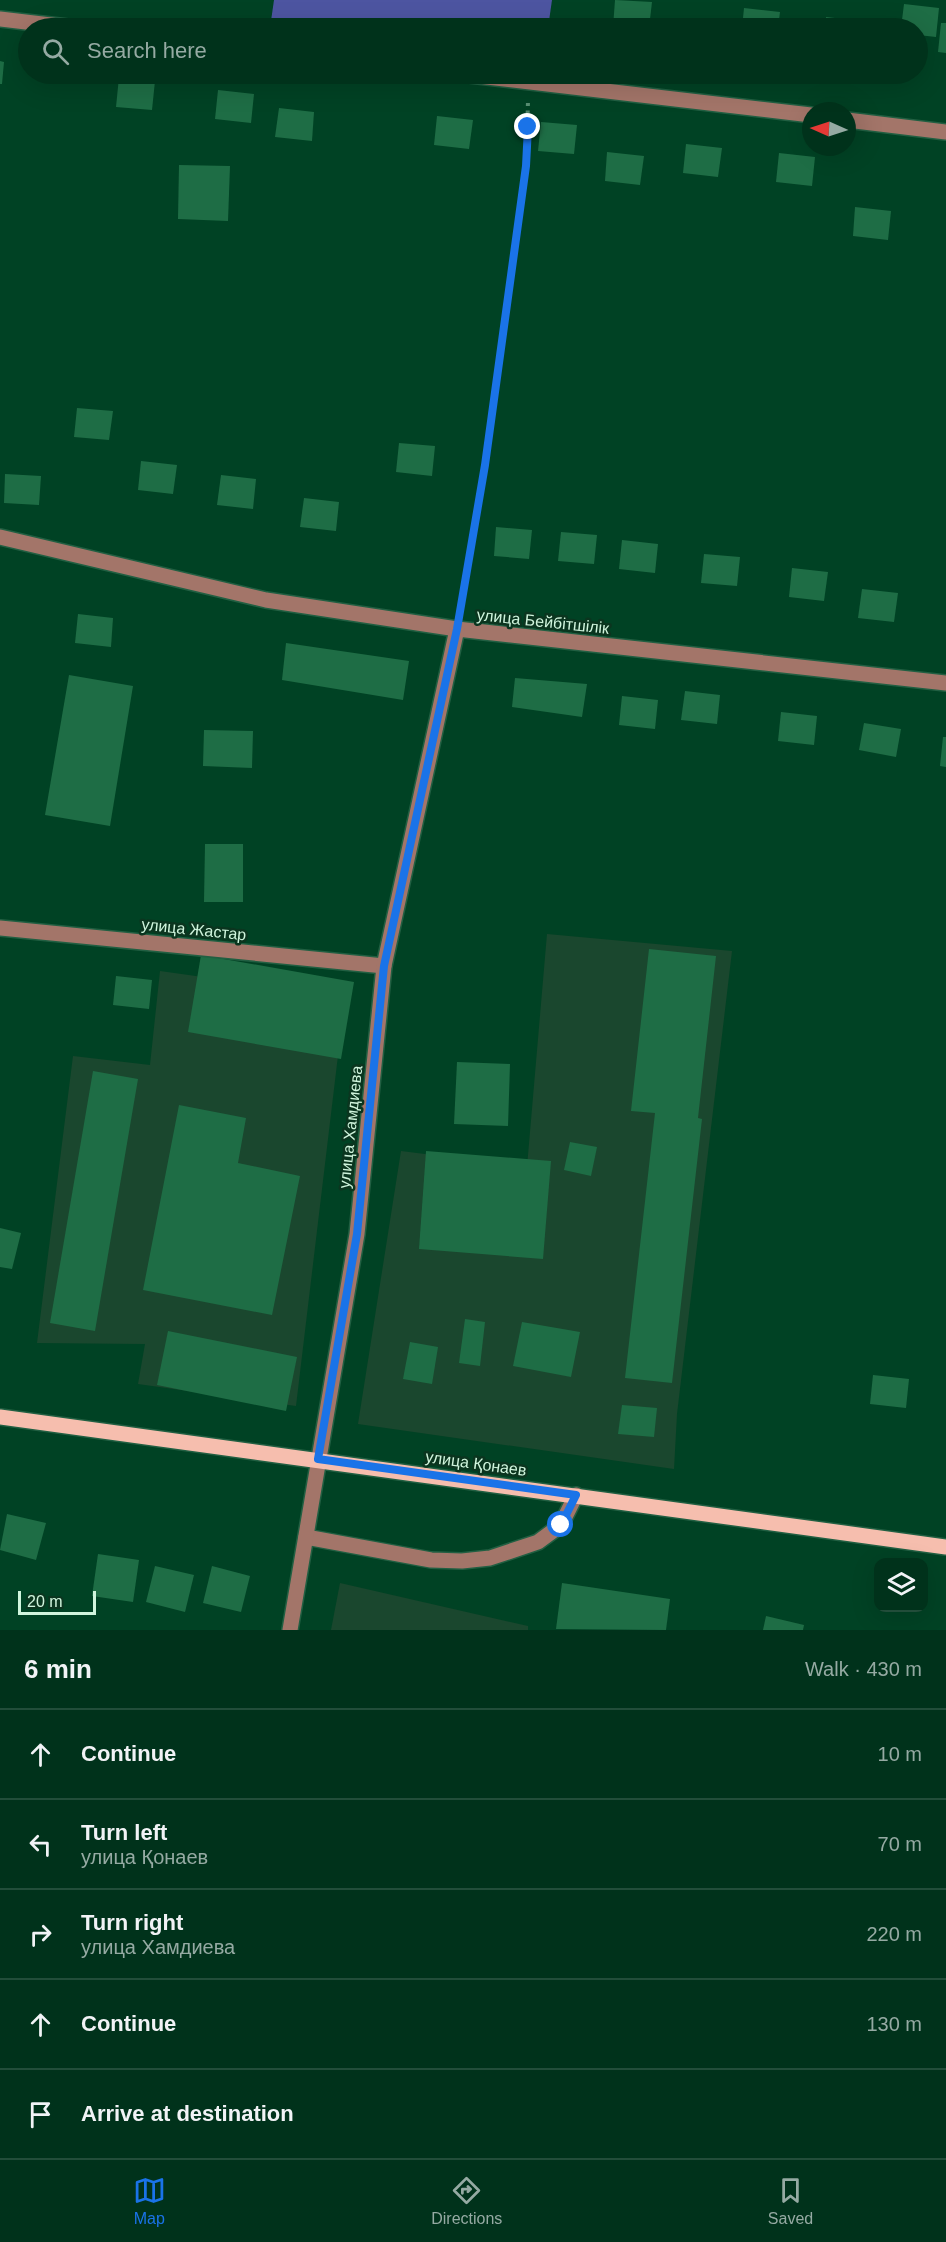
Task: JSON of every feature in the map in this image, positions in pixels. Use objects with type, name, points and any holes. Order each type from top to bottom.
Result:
[{"type":"main road","name":"улица Қонаев","points":[[0,1417],[946,1547]]},
{"type":"street","points":[[0,19],[18,21]]},
{"type":"street","points":[[553,84],[802,114]]},
{"type":"street","points":[[856,121],[946,132]]},
{"type":"street","name":"улица Бейбітшілік","points":[[0,537],[266,600],[457,629],[946,683]]},
{"type":"street","name":"улица Хамдиева","points":[[290,1630],[357,1234],[384,966],[457,629]]},
{"type":"street","name":"улица Жастар","points":[[0,927],[384,966]]},
{"type":"street","points":[[306,1537],[431,1560],[462,1561],[490,1558],[538,1542],[561,1525],[576,1495]]},
{"type":"path","points":[[457,629],[485,465],[526,166],[528,84]]},
{"type":"shaded area","points":[[274,0],[552,0],[549,18],[271,18]]},
{"type":"shaded area","points":[[547,934],[732,951],[677,1414],[674,1469],[358,1424],[401,1151],[527,1167]]},
{"type":"shaded area","points":[[160,971],[345,997],[296,1406],[138,1384],[145,1344],[37,1343],[73,1056],[150,1065]]},
{"type":"shaded area","points":[[340,1583],[528,1626],[528,1630],[331,1630]]},
{"type":"building","points":[[615,0],[652,2],[650,18],[614,18]]},
{"type":"building","points":[[904,4],[939,8],[936,37],[928,36],[928,18],[902,18]]},
{"type":"building","points":[[744,8],[780,12],[779,18],[743,18]]},
{"type":"building","points":[[941,23],[946,23],[946,53],[938,52]]},
{"type":"building","points":[[0,61],[4,62],[2,84],[0,84]]},
{"type":"building","points":[[118,84],[155,84],[152,110],[116,107]]},
{"type":"building","points":[[218,90],[254,94],[251,123],[215,119]]},
{"type":"building","points":[[279,108],[314,112],[312,141],[275,137]]},
{"type":"building","points":[[437,116],[473,120],[469,149],[434,145]]},
{"type":"building","points":[[541,122],[577,125],[574,154],[538,151]]},
{"type":"building","points":[[686,144],[722,148],[718,177],[683,173]]},
{"type":"building","points":[[607,152],[644,156],[640,185],[605,181]]},
{"type":"building","points":[[779,153],[815,157],[812,186],[776,182]]},
{"type":"building","points":[[179,165],[230,166],[228,221],[178,219]]},
{"type":"building","points":[[855,207],[891,211],[888,240],[853,236]]},
{"type":"building","points":[[77,408],[113,411],[109,440],[74,437]]},
{"type":"building","points":[[399,443],[435,446],[432,476],[396,472]]},
{"type":"building","points":[[141,461],[177,465],[173,494],[138,490]]},
{"type":"building","points":[[5,474],[41,476],[39,505],[4,503]]},
{"type":"building","points":[[221,475],[256,479],[253,509],[217,505]]},
{"type":"building","points":[[304,498],[339,502],[336,531],[300,527]]},
{"type":"building","points":[[496,527],[532,530],[529,559],[494,556]]},
{"type":"building","points":[[561,532],[597,535],[594,564],[558,561]]},
{"type":"building","points":[[622,540],[658,544],[655,573],[619,569]]},
{"type":"building","points":[[704,554],[740,557],[737,586],[701,583]]},
{"type":"building","points":[[792,568],[828,572],[824,601],[789,597]]},
{"type":"building","points":[[862,589],[898,593],[894,622],[858,618]]},
{"type":"building","points":[[78,614],[113,618],[111,647],[75,643]]},
{"type":"building","points":[[286,643],[409,661],[403,700],[282,680]]},
{"type":"building","points":[[69,675],[133,686],[110,826],[45,815]]},
{"type":"building","points":[[515,678],[587,684],[582,717],[512,707]]},
{"type":"building","points":[[685,691],[720,695],[717,724],[681,720]]},
{"type":"building","points":[[622,696],[658,700],[655,729],[619,725]]},
{"type":"building","points":[[781,712],[817,716],[814,745],[778,741]]},
{"type":"building","points":[[864,723],[901,729],[896,757],[859,750]]},
{"type":"building","points":[[204,730],[253,731],[252,768],[203,766]]},
{"type":"building","points":[[943,737],[946,737],[946,767],[940,766]]},
{"type":"building","points":[[205,844],[243,844],[243,902],[204,902]]},
{"type":"building","points":[[649,949],[716,956],[698,1118],[702,1119],[672,1383],[625,1378],[655,1113],[631,1111]]},
{"type":"building","points":[[201,955],[354,982],[341,1059],[188,1032]]},
{"type":"building","points":[[116,976],[152,980],[149,1009],[113,1005]]},
{"type":"building","points":[[457,1062],[510,1064],[508,1126],[454,1124]]},
{"type":"building","points":[[93,1071],[138,1079],[95,1331],[50,1323]]},
{"type":"building","points":[[179,1105],[246,1118],[238,1163],[300,1176],[272,1315],[143,1290]]},
{"type":"building","points":[[570,1142],[597,1147],[591,1176],[564,1170]]},
{"type":"building","points":[[426,1151],[551,1161],[543,1259],[419,1249]]},
{"type":"building","points":[[0,1228],[21,1233],[12,1269],[0,1267]]},
{"type":"building","points":[[465,1319],[485,1322],[480,1366],[459,1363]]},
{"type":"building","points":[[522,1322],[580,1332],[571,1377],[513,1366]]},
{"type":"building","points":[[168,1331],[297,1357],[286,1411],[157,1385]]},
{"type":"building","points":[[410,1342],[438,1347],[432,1384],[403,1379]]},
{"type":"building","points":[[873,1375],[909,1379],[906,1408],[870,1404]]},
{"type":"building","points":[[622,1405],[657,1408],[654,1437],[618,1434]]},
{"type":"building","points":[[7,1514],[46,1523],[36,1560],[0,1550]]},
{"type":"building","points":[[98,1554],[139,1560],[133,1602],[92,1596]]},
{"type":"building","points":[[155,1566],[194,1575],[185,1612],[146,1602]]},
{"type":"building","points":[[212,1566],[250,1576],[241,1612],[203,1603]]},
{"type":"building","points":[[562,1583],[670,1599],[666,1630],[556,1629]]},
{"type":"building","points":[[766,1616],[804,1625],[803,1630],[763,1630]]},
{"type":"route","points":[[528,127],[526,166],[485,465],[457,629],[384,966],[357,1234],[318,1459],[576,1495],[561,1525]]}]
